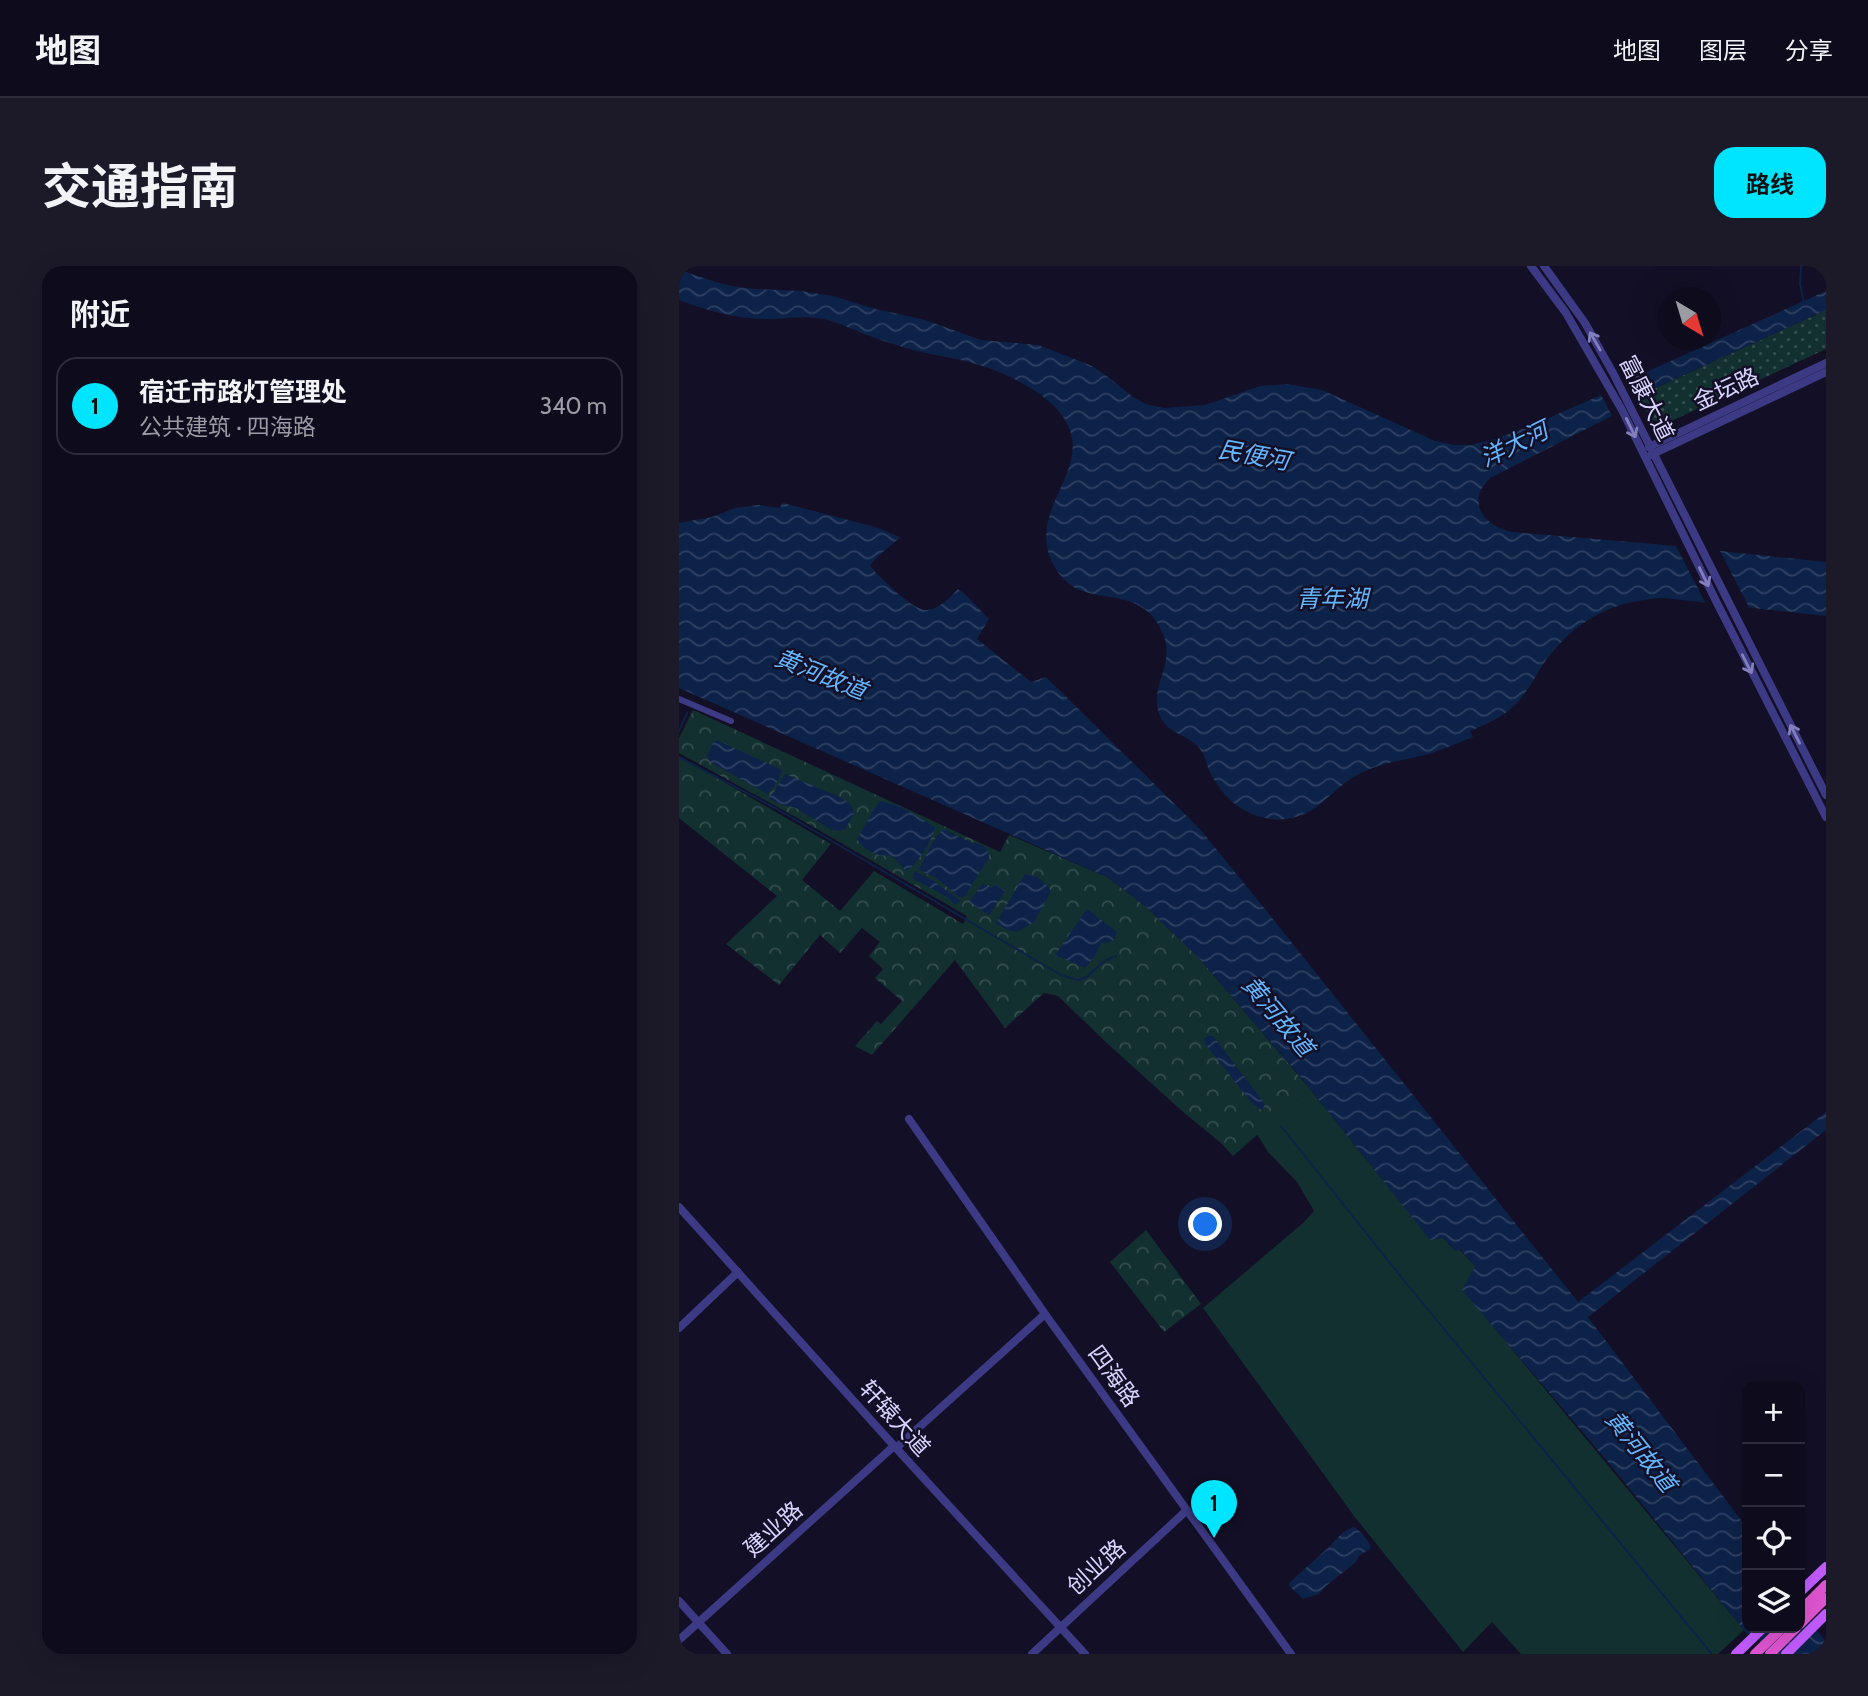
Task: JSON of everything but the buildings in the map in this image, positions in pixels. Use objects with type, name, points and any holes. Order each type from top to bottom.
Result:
[{"type":"highway","points":[[1805,1607],[1823,1592]]},
{"type":"highway","points":[[1805,1616],[1823,1592]]},
{"type":"highway","points":[[1756,1653],[1777,1633]]},
{"type":"highway","points":[[1770,1654],[1791,1633]]},
{"type":"main road","points":[[1805,1587],[1826,1567]]},
{"type":"main road","points":[[1786,1654],[1826,1614]]},
{"type":"main road","points":[[1736,1654],[1758,1633]]},
{"type":"street","name":"富康大道","points":[[1531,266],[1573,324],[1622,410],[1673,491],[1826,794]]},
{"type":"street","name":"富康大道","points":[[1544,266],[1585,323],[1620,385],[1663,495],[1826,817]]},
{"type":"street","name":"金坛路","points":[[1648,452],[1826,363]]},
{"type":"street","name":"金坛路","points":[[1648,452],[1826,372]]},
{"type":"street","points":[[1663,495],[1673,491]]},
{"type":"street","points":[[679,699],[731,721]]},
{"type":"street","name":"四海路","points":[[909,1119],[1045,1314],[1291,1654]]},
{"type":"street","name":"轩辕大道","points":[[679,1207],[1085,1654]]},
{"type":"street","points":[[679,1328],[738,1272]]},
{"type":"street","name":"建业路","points":[[679,1640],[1045,1314]]},
{"type":"street","name":"创业路","points":[[1032,1654],[1188,1510]]},
{"type":"street","points":[[679,1601],[727,1654]]},
{"type":"green space","points":[[1826,310],[1826,349],[1665,424],[1650,419],[1638,396]]},
{"type":"green space","points":[[693,710],[1000,852],[1009,835],[1107,877],[1145,906],[1199,958],[1310,1089],[1233,1156],[1058,996],[1044,993],[1005,1028],[955,960],[872,1055],[855,1046],[877,1021],[881,1024],[902,1001],[875,978],[883,969],[869,956],[880,942],[862,928],[840,953],[820,935],[779,985],[726,944],[777,896],[679,818],[679,756],[831,844],[802,880],[840,911],[874,871],[963,924],[967,916],[679,753],[679,738]]},
{"type":"green space","points":[[1310,1089],[1430,1239],[1442,1237],[1455,1251],[1459,1249],[1475,1266],[1463,1290],[1742,1628],[1742,1632],[1718,1654],[1521,1654],[1492,1622],[1463,1652],[1354,1516],[1203,1308],[1314,1211],[1297,1182],[1268,1152],[1257,1134]]},
{"type":"green space","points":[[1146,1230],[1201,1304],[1164,1332],[1110,1262]]},
{"type":"water","name":"青年湖","points":[[679,270],[732,286],[833,296],[925,320],[981,340],[1038,345],[1092,366],[1133,397],[1146,404],[1164,408],[1205,405],[1260,386],[1287,384],[1322,390],[1435,441],[1471,445],[1528,427],[1601,395],[1612,416],[1490,478],[1481,490],[1479,500],[1479,507],[1486,519],[1513,532],[1826,562],[1826,616],[1664,598],[1611,608],[1568,635],[1544,663],[1516,704],[1489,723],[1470,731],[1473,737],[1429,754],[1369,769],[1350,779],[1307,813],[1294,818],[1267,819],[1242,809],[1231,801],[1213,778],[1200,749],[1168,727],[1160,716],[1157,693],[1166,660],[1166,648],[1164,635],[1156,621],[1148,612],[1131,602],[1075,588],[1064,579],[1051,560],[1047,547],[1047,528],[1051,510],[1066,476],[1072,441],[1067,423],[1052,404],[1024,384],[990,369],[909,349],[830,321],[811,317],[747,318],[690,304],[679,300]]},
{"type":"water","points":[[1826,291],[1826,310],[1644,393],[1635,377],[1695,350],[1721,350],[1721,338]]},
{"type":"water","name":"黄河故道","points":[[783,503],[875,527],[900,537],[870,566],[888,585],[920,609],[931,609],[940,605],[958,589],[966,595],[989,619],[977,639],[1031,682],[1046,677],[1199,828],[1578,1302],[1826,1112],[1826,1130],[1588,1317],[1742,1521],[1742,1628],[1608,1462],[1462,1290],[1475,1266],[1460,1249],[1455,1251],[1443,1238],[1430,1240],[1303,1080],[1199,958],[1145,906],[1107,877],[679,688],[679,523],[712,517],[735,508],[759,505],[779,508]]},
{"type":"water","points":[[717,740],[782,770],[767,794],[710,762],[707,756]]},
{"type":"water","points":[[785,774],[842,798],[851,805],[854,814],[845,829],[830,829],[796,808],[768,798]]},
{"type":"water","points":[[881,801],[901,807],[935,827],[924,852],[906,871],[889,855],[871,852],[857,839]]},
{"type":"water","points":[[943,830],[983,846],[989,853],[989,858],[964,897],[959,897],[935,877],[919,869],[932,843]]},
{"type":"water","points":[[915,871],[960,901],[956,905],[914,879]]},
{"type":"water","points":[[1025,874],[1034,876],[1051,891],[1034,922],[1017,932],[996,923]]},
{"type":"water","points":[[983,883],[992,888],[995,884],[1005,891],[989,915],[969,902]]},
{"type":"water","points":[[1087,909],[1117,932],[1113,941],[1101,943],[1085,968],[1055,955]]},
{"type":"water","points":[[1207,1036],[1213,1036],[1265,1104],[1262,1110],[1253,1104],[1205,1044]]},
{"type":"water","points":[[1354,1527],[1369,1542],[1371,1548],[1319,1594],[1303,1599],[1289,1583],[1343,1533]]},
{"type":"water","points":[[1805,1615],[1826,1642],[1826,1654],[1770,1654],[1756,1636],[1747,1634],[1805,1633]]},
{"type":"pier","points":[[1676,546],[1718,547],[1749,607],[1707,606]]},
{"type":"waterway","points":[[1801,266],[1800,284],[1804,303]]},
{"type":"waterway","name":"洋大河","points":[[1634,387],[1646,382]]},
{"type":"waterway","points":[[679,731],[687,713]]},
{"type":"waterway","points":[[679,757],[777,809],[1061,975],[1077,980],[1087,977],[1104,961],[1116,956]]},
{"type":"waterway","points":[[1281,1126],[1402,1278],[1711,1653]]},
{"type":"place","name":"宿迁市路灯管理处","points":[[1214,1538]]},
{"type":"water label","name":"民便河","points":[[1254,455]]}]
